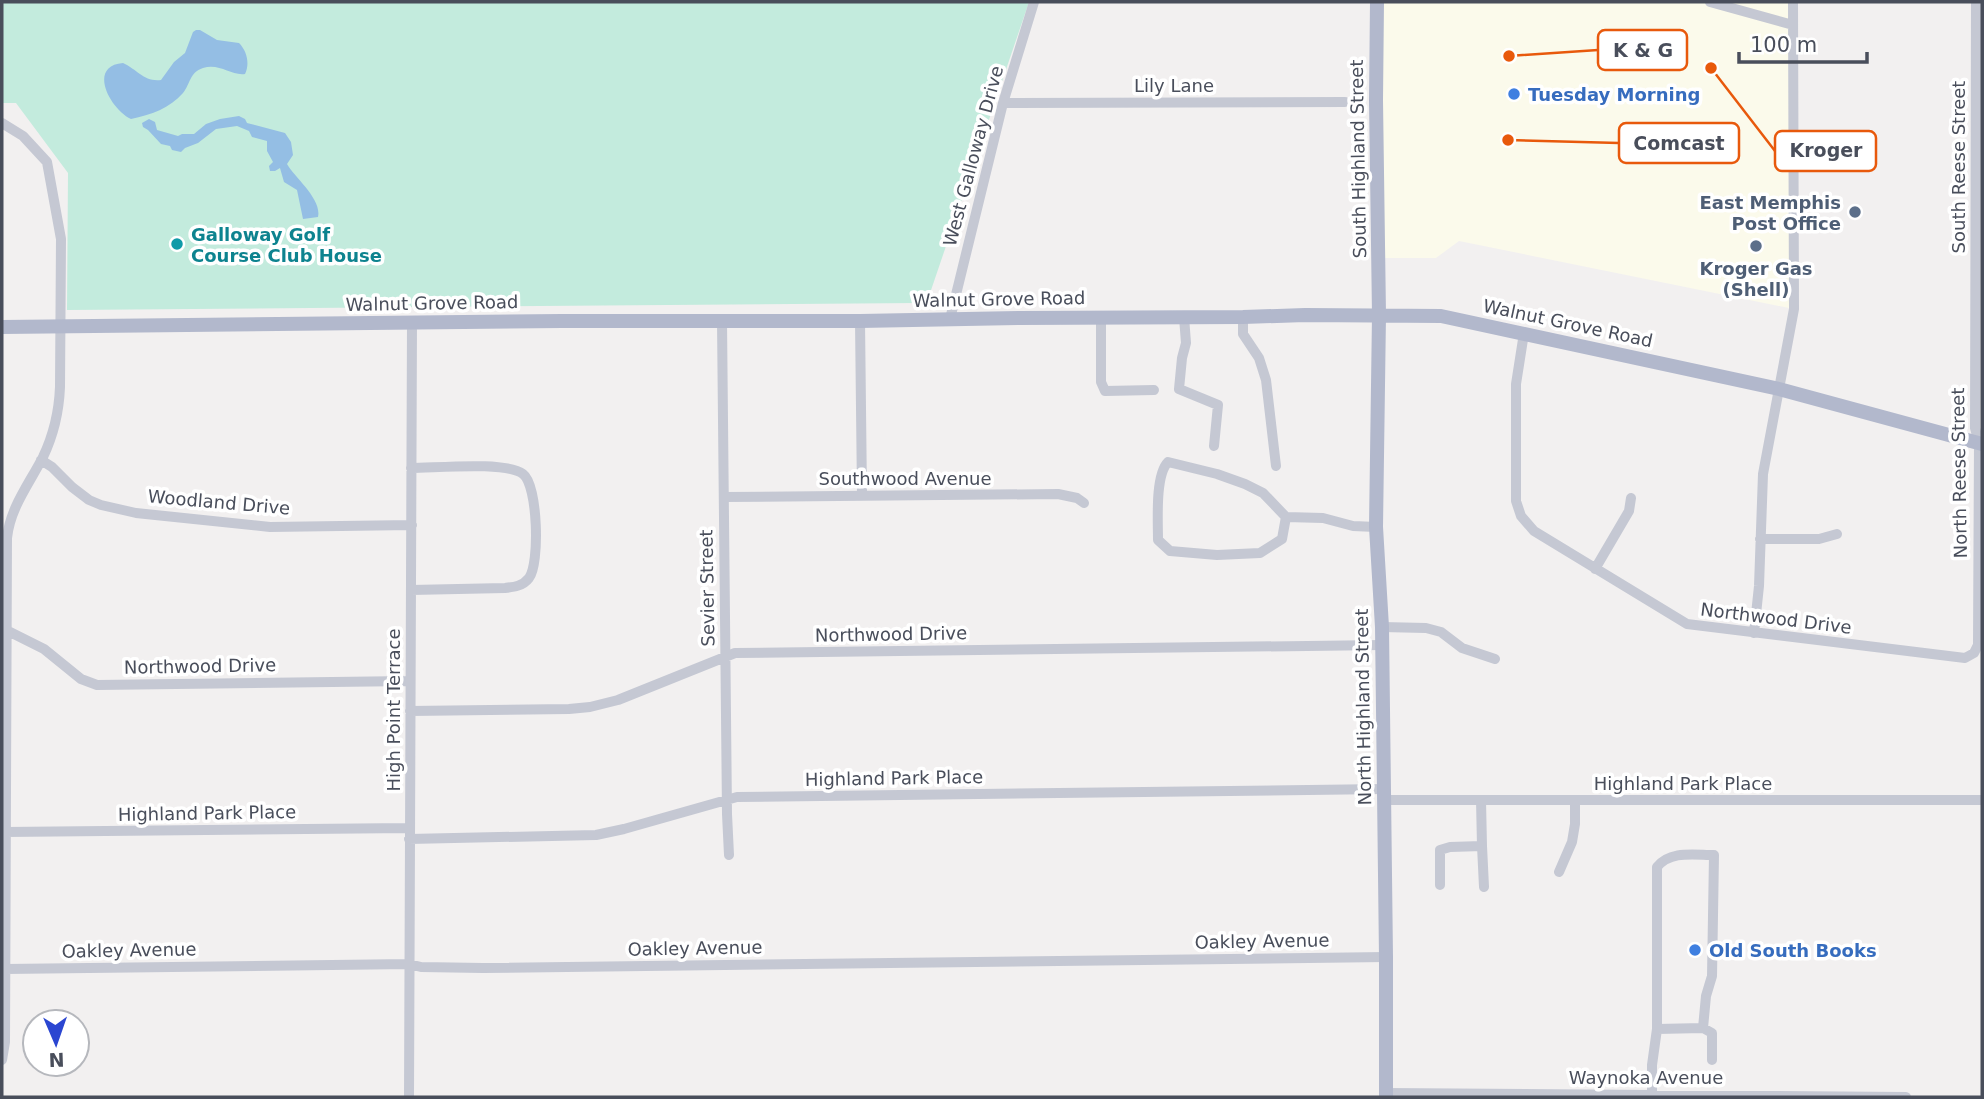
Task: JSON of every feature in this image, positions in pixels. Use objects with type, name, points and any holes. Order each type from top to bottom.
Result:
[{"type":"main road","name":"South Highland Street","points":[[1377,2],[1379,316]]},
{"type":"main road","name":"North Highland Street","points":[[1379,316],[1376,527],[1382,627],[1385,1095]]},
{"type":"main road","name":"Walnut Grove Road","points":[[2,327],[1441,316],[1779,389],[1981,441]]},
{"type":"street","name":"West Galloway Drive","points":[[950,319],[1003,103],[1034,2]]},
{"type":"street","points":[[1710,2],[1793,25]]},
{"type":"street","points":[[1754,633],[1759,586],[1763,474],[1794,309],[1793,2]]},
{"type":"street","name":"South Reese Street","points":[[1976,2],[1979,290]]},
{"type":"street","name":"Lily Lane","points":[[1003,103],[1345,102]]},
{"type":"street","points":[[2,123],[23,136],[47,162],[61,239],[58,411],[52,435],[16,506],[8,528],[5,1042],[2,1060]]},
{"type":"street","name":"North Reese Street","points":[[1974,653],[1978,645],[1981,441],[1975,428],[1979,290]]},
{"type":"street","points":[[1101,317],[1101,382],[1105,391],[1154,390]]},
{"type":"street","points":[[1184,317],[1186,343],[1179,389],[1218,405],[1214,446]]},
{"type":"street","points":[[1243,317],[1243,334],[1259,358],[1266,380],[1276,466]]},
{"type":"street","name":"Sevier Street","points":[[722,321],[729,855]]},
{"type":"street","points":[[860,321],[862,495]]},
{"type":"street","name":"High Point Terrace","points":[[409,1097],[412,323]]},
{"type":"street","name":"Northwood Drive","points":[[1524,333],[1516,384],[1516,501],[1521,516],[1534,531],[1687,624],[1965,658],[1974,653]]},
{"type":"street","name":"Woodland Drive","points":[[41,460],[89,500],[129,511],[262,527],[412,525]]},
{"type":"street","points":[[1286,517],[1282,539],[1260,554],[1217,555],[1170,551],[1158,540],[1162,468],[1168,462],[1245,484],[1263,493],[1286,517],[1323,518],[1353,526],[1376,527]]},
{"type":"street","points":[[411,468],[507,468],[527,478],[534,496],[536,561],[533,571],[525,582],[519,585],[505,588],[411,590]]},
{"type":"street","name":"Southwood Avenue","points":[[724,497],[1058,494],[1077,498],[1084,503]]},
{"type":"street","points":[[1595,569],[1629,511],[1631,498]]},
{"type":"street","points":[[1760,539],[1819,539],[1837,534]]},
{"type":"street","points":[[1382,627],[1426,628],[1441,632],[1462,648],[1495,659]]},
{"type":"street","name":"Northwood Drive","points":[[6,630],[44,649],[81,679],[97,685],[410,681]]},
{"type":"street","name":"Northwood Drive","points":[[410,710],[569,709],[590,706],[631,695],[735,653],[1382,645]]},
{"type":"street","name":"Highland Park Place","points":[[5,832],[596,835],[737,797],[1384,795],[1575,801],[1982,800]]},
{"type":"street","points":[[1481,800],[1484,887]]},
{"type":"street","points":[[1559,872],[1572,842],[1575,801]]},
{"type":"street","points":[[1440,885],[1440,850],[1482,846]]},
{"type":"street","points":[[1652,1094],[1657,1029],[1657,867],[1674,855],[1714,855],[1712,976],[1706,996],[1703,1028]]},
{"type":"street","name":"Oakley Avenue","points":[[5,970],[409,964],[421,967],[483,968],[1386,957]]},
{"type":"street","points":[[1657,1029],[1703,1028],[1712,1033],[1712,1060]]},
{"type":"street","name":"Waynoka Avenue","points":[[1385,1095],[1906,1097]]},
{"type":"shaded area","points":[[1377,2],[1793,2],[1794,309],[1459,241],[1436,258],[1378,258]]},
{"type":"green space","points":[[2,2],[1029,2],[927,302],[67,310],[68,173],[16,103],[2,103]]},
{"type":"water","points":[[196,30],[217,40],[239,43],[247,58],[245,74],[215,67],[203,68],[193,75],[183,93],[166,107],[131,119],[123,114],[110,98],[104,79],[106,72],[112,66],[123,63],[145,77],[161,80],[174,62],[185,53]]},
{"type":"water","points":[[239,116],[247,123],[285,133],[291,142],[293,155],[287,164],[312,196],[318,217],[303,219],[297,190],[284,182],[280,168],[270,171],[269,166],[273,162],[267,151],[267,141],[252,137],[249,131],[237,126],[216,129],[181,152],[161,144],[142,123],[149,119],[155,122],[157,130],[178,136],[194,134],[206,124]]},
{"type":"place","name":"K & G","points":[[1509,56]]},
{"type":"place","name":"Kroger","points":[[1711,68]]},
{"type":"place","name":"Tuesday Morning","points":[[1514,94]]},
{"type":"place","name":"Comcast","points":[[1508,140]]},
{"type":"place","name":"East Memphis Post Office","points":[[1855,212]]},
{"type":"place","name":"Galloway Golf Course Club House","points":[[177,244]]},
{"type":"place","name":"Kroger Gas (Shell)","points":[[1756,246]]},
{"type":"place","name":"Old South Books","points":[[1695,950]]}]
